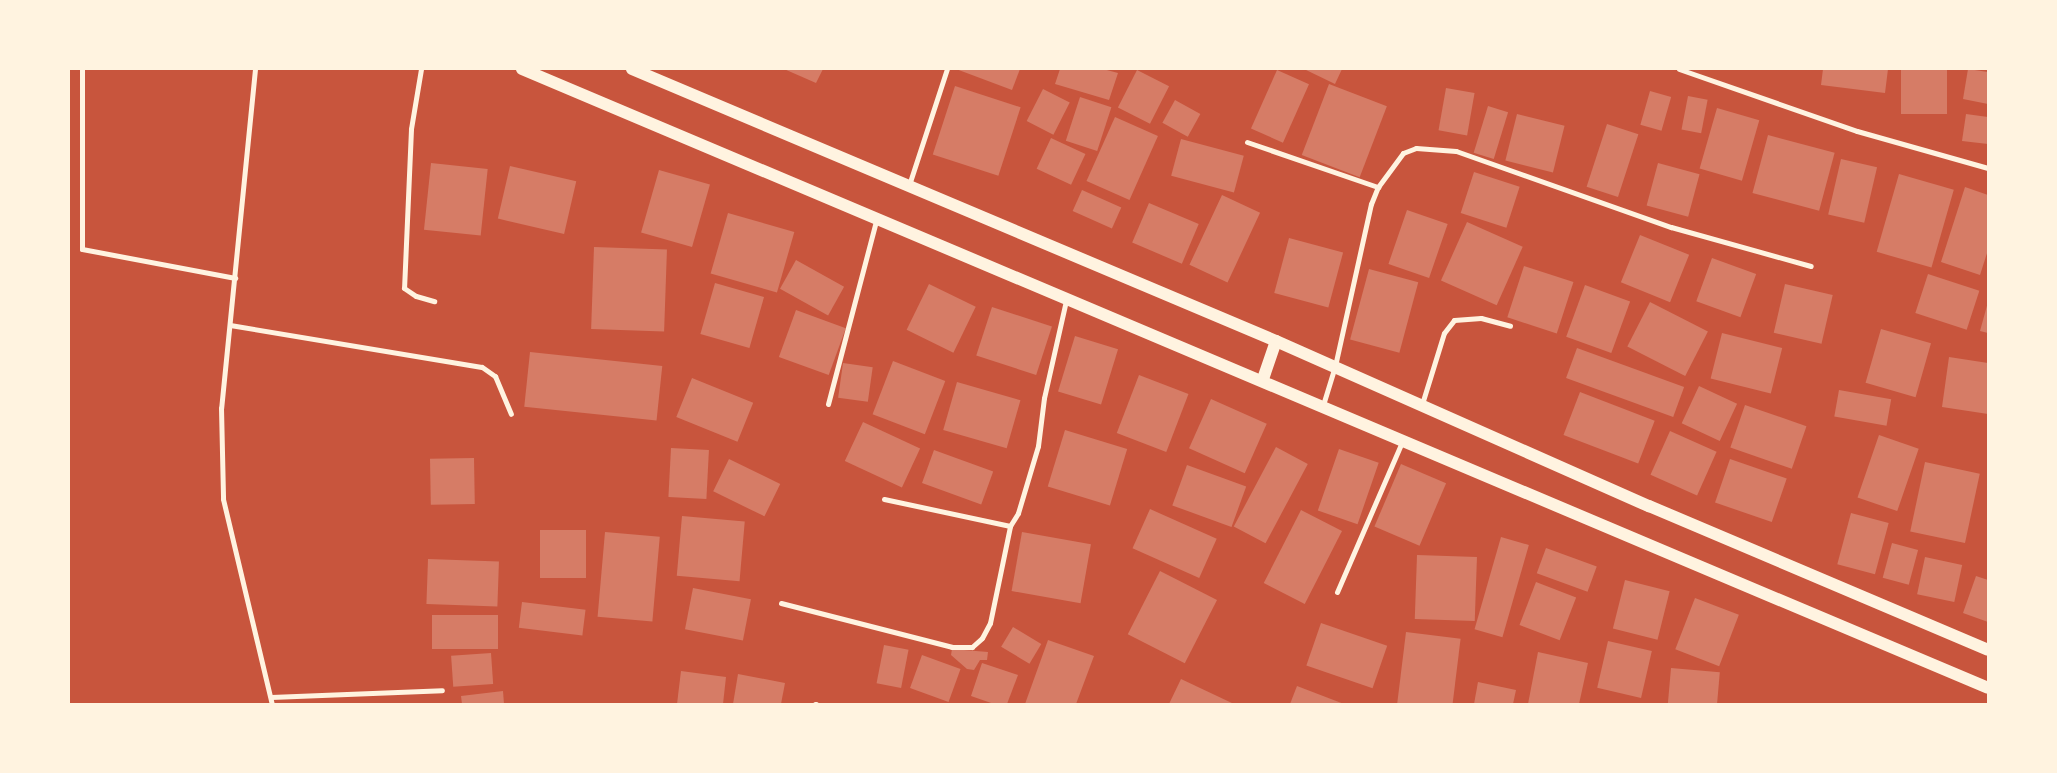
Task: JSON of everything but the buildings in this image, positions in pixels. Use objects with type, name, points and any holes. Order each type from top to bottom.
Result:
[{"type":"main road","points":[[522,69],[876,221],[1263,379],[1988,688]]},
{"type":"main road","points":[[632,69],[1335,366],[1640,502],[1988,650]]},
{"type":"main road","points":[[1263,379],[1276,341]]},
{"type":"street","points":[[82,69],[82,249],[235,278]]},
{"type":"street","points":[[255,69],[221,408],[223,499],[272,704]]},
{"type":"street","points":[[421,69],[411,129],[404,288],[416,296],[434,301]]},
{"type":"street","points":[[909,186],[947,69]]},
{"type":"street","points":[[1679,69],[1857,131],[1988,168]]},
{"type":"street","points":[[1247,142],[1378,187]]},
{"type":"street","points":[[1323,405],[1335,366],[1371,204],[1378,187],[1403,153],[1430,148],[1456,151],[1671,227],[1811,266]]},
{"type":"street","points":[[828,404],[876,221]]},
{"type":"street","points":[[781,603],[952,647],[972,647],[982,638],[990,622],[1010,526],[1018,513],[1038,446],[1044,398],[1066,300]]},
{"type":"street","points":[[1422,405],[1444,333],[1454,320],[1468,316],[1510,326]]},
{"type":"street","points":[[230,325],[482,366],[495,376],[511,414]]},
{"type":"street","points":[[1337,592],[1404,439]]},
{"type":"street","points":[[884,499],[1010,526]]},
{"type":"street","points":[[271,697],[442,690]]}]
